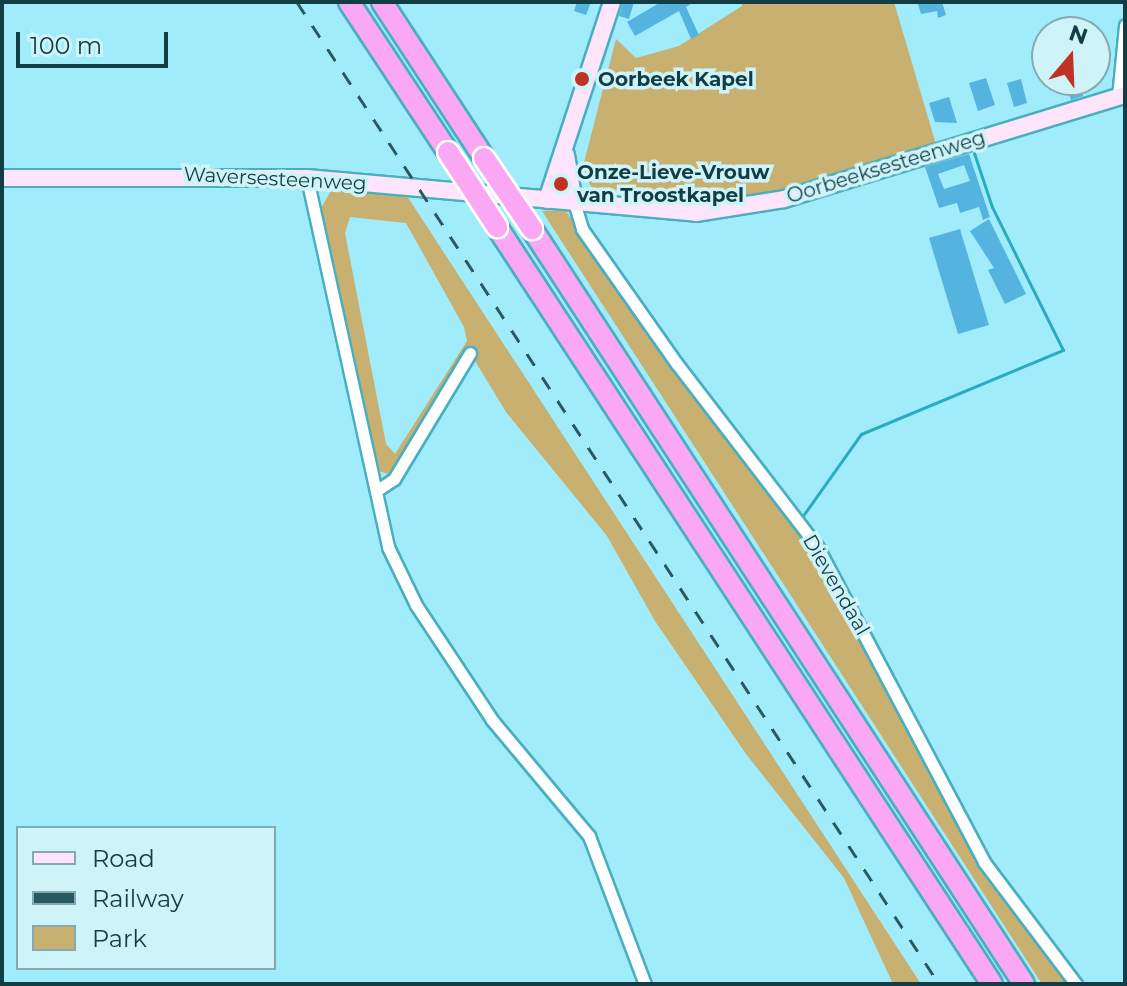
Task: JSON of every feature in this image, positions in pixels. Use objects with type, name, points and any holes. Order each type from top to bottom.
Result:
[{"type":"highway","points":[[349,2],[992,984]]},
{"type":"highway","points":[[382,2],[1024,984]]},
{"type":"street","points":[[547,200],[566,155],[612,2]]},
{"type":"street","points":[[1122,96],[1125,25]]},
{"type":"street","name":"Oorbeeksesteenweg","points":[[547,200],[696,213],[755,206],[1122,96]]},
{"type":"street","points":[[566,155],[574,202]]},
{"type":"street","name":"Waversesteenweg","points":[[2,178],[307,178],[547,200]]},
{"type":"street","points":[[307,178],[388,547],[416,605],[498,727],[569,807],[595,847],[645,984]]},
{"type":"street","name":"Dievendaal","points":[[574,202],[582,229],[677,364],[818,548],[984,862],[1076,984]]},
{"type":"street","points":[[376,491],[394,479],[470,353]]},
{"type":"green space","points":[[741,2],[894,2],[937,148],[782,191],[729,198],[592,188],[582,170],[616,39],[636,58],[679,46],[742,6]]},
{"type":"green space","points":[[332,189],[407,196],[921,984],[893,984],[844,878],[746,754],[655,621],[607,536],[506,412],[469,351],[391,475],[376,470],[321,208]],"holes":[[[350,217],[406,223],[464,327],[467,341],[395,454],[386,444],[345,233]]]},
{"type":"green space","points":[[565,210],[811,545],[969,839],[1071,984],[1042,984],[542,211]]},
{"type":"building","points":[[577,2],[591,2],[586,15],[574,11]]},
{"type":"building","points":[[623,2],[634,2],[629,19],[619,16]]},
{"type":"building","points":[[661,2],[694,2],[686,7],[699,35],[691,39],[679,11],[635,36],[627,22]]},
{"type":"building","points":[[942,2],[946,15],[938,18],[937,11],[921,14],[918,4]]},
{"type":"building","points":[[986,78],[995,105],[978,111],[969,83]]},
{"type":"building","points":[[1021,79],[1027,103],[1014,107],[1007,83]]},
{"type":"building","points":[[949,97],[957,123],[935,122],[929,103]]},
{"type":"building","points":[[969,154],[990,217],[983,220],[979,207],[960,213],[957,203],[939,208],[925,167]],"holes":[[[964,165],[970,181],[944,189],[938,174]]]},
{"type":"building","points":[[989,219],[1026,294],[1005,304],[988,270],[994,268],[970,231]]},
{"type":"building","points":[[960,229],[989,325],[958,334],[929,238]]},
{"type":"waterway","points":[[802,517],[861,434],[1063,350],[992,207],[974,153]]},
{"type":"railway","points":[[297,2],[939,984]]},
{"type":"place","name":"Oorbeek Kapel","points":[[582,79]]},
{"type":"place","name":"Onze-Lieve-Vrouw van Troostkapel","points":[[561,184]]}]
